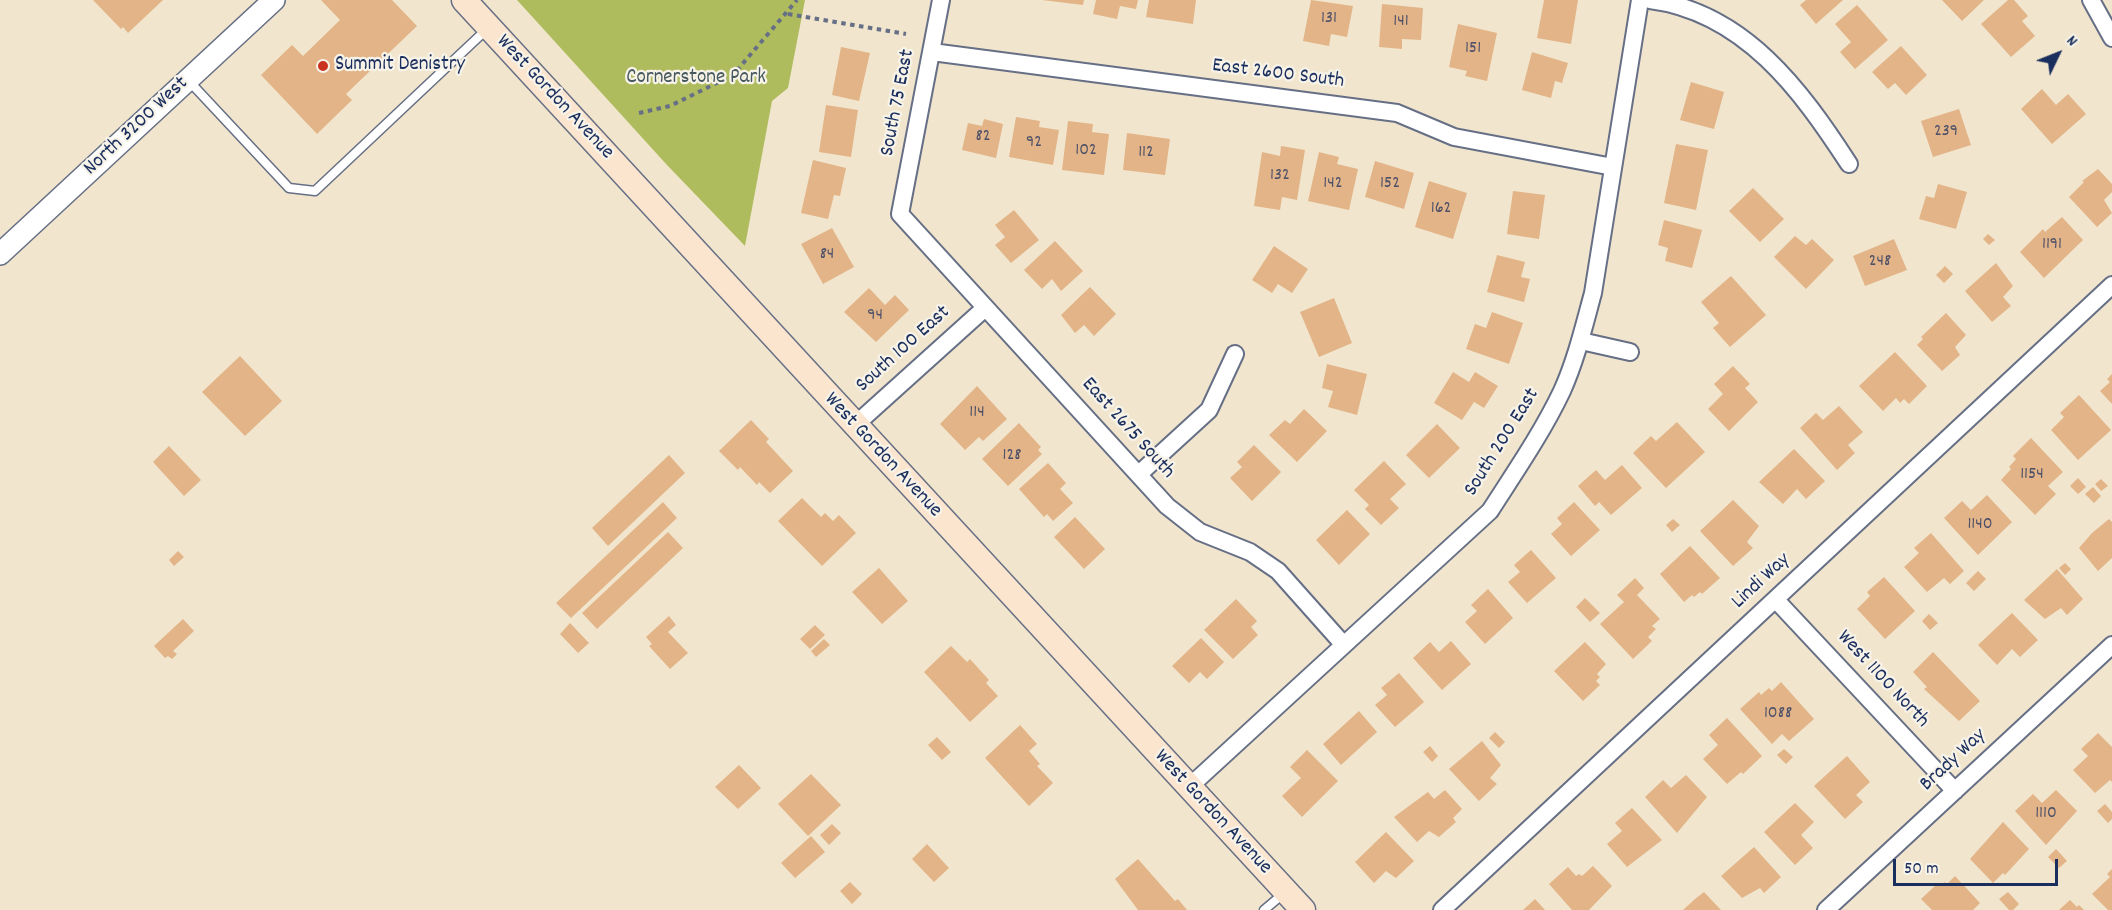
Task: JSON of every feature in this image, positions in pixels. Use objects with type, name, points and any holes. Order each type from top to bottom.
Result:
[{"type":"main road","name":"West Gordon Avenue","points":[[464,0],[854,426],[1303,910]]},
{"type":"street","name":"North 3200 West","points":[[0,254],[274,0]]},
{"type":"street","name":"South 75 East","points":[[900,214],[942,0]]},
{"type":"street","name":"South 200 East","points":[[1188,788],[1490,511],[1562,391],[1581,341],[1593,293],[1640,0]]},
{"type":"street","points":[[1650,0],[1702,12],[1736,30],[1774,66],[1822,122],[1849,164]]},
{"type":"street","points":[[2091,0],[2112,38]]},
{"type":"street","name":"East 2600 South","points":[[932,52],[1396,113],[1454,137],[1613,167]]},
{"type":"street","name":"East 2675 South","points":[[900,214],[1167,506],[1200,532],[1250,552],[1278,571],[1343,644]]},
{"type":"street","name":"Lindi Way","points":[[1442,910],[2112,285]]},
{"type":"street","name":"South 100 East","points":[[854,426],[985,308]]},
{"type":"street","points":[[1581,341],[1630,352]]},
{"type":"street","points":[[1139,474],[1209,410],[1235,354]]},
{"type":"street","name":"West 1100 North","points":[[1776,600],[1955,791]]},
{"type":"street","name":"Brady Way","points":[[1826,910],[2112,645]]},
{"type":"lane","points":[[187,80],[289,188],[315,191],[489,28]]},
{"type":"lane","points":[[1264,910],[1286,891]]},
{"type":"path","points":[[639,113],[670,106],[733,75],[788,14],[797,0]]},
{"type":"path","points":[[788,14],[906,34]]},
{"type":"green space","name":"Cornerstone Park","points":[[517,0],[805,0],[788,88],[772,101],[745,246],[667,165]]},
{"type":"building","points":[[93,0],[163,0],[128,33],[123,27],[121,29]]},
{"type":"building","name":"Summit Denistry","points":[[321,0],[392,0],[417,26],[346,94],[352,100],[317,134],[261,75],[292,45],[303,56],[340,20]]},
{"type":"building","points":[[1042,0],[1084,0],[1083,5]]},
{"type":"building","points":[[1096,0],[1138,0],[1136,9],[1120,6],[1117,19],[1093,14]]},
{"type":"building","points":[[1149,0],[1196,0],[1193,24],[1146,17]]},
{"type":"building","points":[[1311,0],[1353,6],[1347,37],[1331,34],[1329,46],[1303,41]]},
{"type":"building","points":[[1544,0],[1578,0],[1571,44],[1537,38]]},
{"type":"building","points":[[1806,0],[1843,0],[1816,24],[1800,5]]},
{"type":"building","points":[[1942,0],[1984,0],[1962,21]]},
{"type":"building","points":[[2008,0],[2014,0],[2028,16],[2022,21],[2035,36],[2011,57],[1981,24]]},
{"type":"building","points":[[1382,4],[1423,8],[1421,40],[1402,39],[1402,49],[1379,47]]},
{"type":"building","points":[[1857,5],[1888,40],[1855,69],[1840,52],[1851,42],[1835,24]]},
{"type":"building","points":[[1458,24],[1497,33],[1487,81],[1465,76],[1467,71],[1449,67]]},
{"type":"building","points":[[1901,46],[1927,75],[1906,95],[1895,83],[1888,89],[1872,72]]},
{"type":"building","points":[[841,47],[870,53],[859,101],[832,95]]},
{"type":"building","points":[[1532,52],[1568,63],[1562,83],[1555,81],[1551,98],[1522,90]]},
{"type":"building","points":[[1691,82],[1724,92],[1714,129],[1680,120]]},
{"type":"building","points":[[2042,89],[2056,105],[2068,94],[2086,114],[2052,144],[2021,109]]},
{"type":"building","points":[[826,105],[858,110],[851,157],[819,152]]},
{"type":"building","points":[[1959,109],[1971,145],[1933,157],[1921,121]]},
{"type":"building","points":[[1016,117],[1040,121],[1039,127],[1059,130],[1053,165],[1009,157]]},
{"type":"building","points":[[984,119],[1003,124],[996,158],[962,150],[968,123],[982,126]]},
{"type":"building","points":[[1068,121],[1093,124],[1092,132],[1109,134],[1104,175],[1062,170]]},
{"type":"building","points":[[1127,133],[1170,139],[1165,175],[1123,170]]},
{"type":"building","points":[[1676,144],[1708,150],[1696,210],[1664,203]]},
{"type":"building","points":[[1281,146],[1305,150],[1297,200],[1282,197],[1280,210],[1254,206],[1262,152],[1280,156]]},
{"type":"building","points":[[1319,152],[1339,157],[1337,164],[1358,169],[1349,210],[1308,201]]},
{"type":"building","points":[[813,160],[846,168],[840,196],[834,195],[828,219],[801,213]]},
{"type":"building","points":[[1375,161],[1414,173],[1404,209],[1365,197]]},
{"type":"building","points":[[2098,169],[2112,184],[2112,192],[2104,200],[2112,213],[2097,227],[2069,197],[2084,182],[2082,181]]},
{"type":"building","points":[[1429,181],[1467,193],[1453,239],[1415,227]]},
{"type":"building","points":[[1938,184],[1967,192],[1956,229],[1919,219],[1926,196],[1934,198]]},
{"type":"building","points":[[1753,188],[1784,219],[1760,242],[1729,211]]},
{"type":"building","points":[[1513,191],[1545,195],[1539,239],[1507,234]]},
{"type":"building","points":[[1014,210],[1039,240],[1011,263],[995,245],[1005,237],[995,225]]},
{"type":"building","points":[[2062,217],[2083,240],[2044,278],[2020,252],[2043,229],[2045,232]]},
{"type":"building","points":[[1664,220],[1702,230],[1692,268],[1665,261],[1668,248],[1658,245]]},
{"type":"building","points":[[832,228],[854,267],[823,284],[801,244]]},
{"type":"building","points":[[1988,234],[1995,240],[1989,245],[1983,239]]},
{"type":"building","points":[[1795,236],[1806,245],[1812,239],[1834,260],[1806,289],[1774,257]]},
{"type":"building","points":[[1894,239],[1907,270],[1865,286],[1853,256]]},
{"type":"building","points":[[1055,241],[1083,271],[1061,291],[1052,279],[1042,289],[1024,270]]},
{"type":"building","points":[[1274,246],[1308,269],[1292,293],[1278,284],[1272,293],[1252,280]]},
{"type":"building","points":[[1497,255],[1525,262],[1521,277],[1530,279],[1524,302],[1487,292]]},
{"type":"building","points":[[1996,263],[2013,286],[2003,297],[2011,306],[1992,322],[1965,291]]},
{"type":"building","points":[[1945,266],[1953,274],[1944,283],[1936,275]]},
{"type":"building","points":[[1731,276],[1766,315],[1730,347],[1713,328],[1719,323],[1701,302]]},
{"type":"building","points":[[1090,287],[1116,314],[1094,336],[1084,325],[1075,333],[1061,315]]},
{"type":"building","points":[[869,288],[885,305],[895,295],[909,310],[876,342],[844,312]]},
{"type":"building","points":[[1334,298],[1352,343],[1319,357],[1300,312]]},
{"type":"building","points":[[1492,312],[1523,323],[1509,364],[1466,349],[1475,324],[1486,328]]},
{"type":"building","points":[[1946,313],[1966,335],[1955,347],[1960,355],[1942,371],[1917,345],[1923,339],[1921,337]]},
{"type":"building","points":[[1895,352],[1927,386],[1909,404],[1904,399],[1900,403],[1896,398],[1883,411],[1859,386]]},
{"type":"building","points":[[240,356],[282,401],[245,436],[202,392]]},
{"type":"building","points":[[1327,364],[1367,374],[1357,415],[1328,407],[1333,391],[1322,388]]},
{"type":"building","points":[[1733,366],[1750,384],[1745,388],[1758,402],[1729,431],[1708,409],[1723,394],[1714,384]]},
{"type":"building","points":[[1453,372],[1469,382],[1475,372],[1498,386],[1484,408],[1474,402],[1462,420],[1434,403]]},
{"type":"building","points":[[2112,374],[2112,404],[2100,391],[2110,382],[2107,379]]},
{"type":"building","points":[[977,386],[1007,419],[983,441],[979,437],[965,450],[940,424]]},
{"type":"building","points":[[2079,395],[2111,430],[2078,460],[2051,430],[2064,417],[2060,413]]},
{"type":"building","points":[[1839,406],[1863,432],[1848,445],[1855,453],[1837,470],[1800,428],[1816,413],[1823,420]]},
{"type":"building","points":[[1304,409],[1327,431],[1297,462],[1269,435],[1285,420],[1290,424]]},
{"type":"building","points":[[751,420],[769,439],[766,442],[793,471],[770,493],[759,482],[757,485],[740,467],[738,470],[719,451]]},
{"type":"building","points":[[1677,422],[1705,452],[1666,488],[1633,453],[1651,436],[1656,441]]},
{"type":"building","points":[[1019,423],[1041,447],[1038,450],[1042,454],[1008,486],[982,459]]},
{"type":"building","points":[[1437,424],[1460,448],[1429,478],[1406,455]]},
{"type":"building","points":[[2031,438],[2063,472],[2048,486],[2056,494],[2035,515],[2001,480],[2016,459],[2013,456]]},
{"type":"building","points":[[1254,445],[1281,472],[1252,501],[1230,478],[1242,467],[1237,462]]},
{"type":"building","points":[[169,446],[201,480],[184,496],[153,462]]},
{"type":"building","points":[[1794,449],[1825,481],[1806,499],[1797,489],[1783,504],[1759,482]]},
{"type":"building","points":[[669,455],[685,473],[608,546],[592,528]]},
{"type":"building","points":[[1384,461],[1406,484],[1390,499],[1399,508],[1381,525],[1365,509],[1369,505],[1354,490]]},
{"type":"building","points":[[1048,463],[1066,483],[1060,489],[1073,503],[1053,521],[1047,514],[1044,517],[1019,489]]},
{"type":"building","points":[[1622,465],[1642,488],[1611,515],[1599,502],[1595,506],[1578,486],[1596,470],[1605,480]]},
{"type":"building","points":[[2078,478],[2086,487],[2078,494],[2070,486]]},
{"type":"building","points":[[2101,479],[2108,486],[2101,491],[2095,484]]},
{"type":"building","points":[[2093,487],[2101,496],[2094,503],[2085,494]]},
{"type":"building","points":[[1987,495],[2012,522],[1978,555],[1944,518],[1962,501],[1971,510]]},
{"type":"building","points":[[802,498],[821,517],[825,513],[833,521],[839,515],[856,533],[822,566],[778,521]]},
{"type":"building","points":[[1733,500],[1759,526],[1747,542],[1753,548],[1733,566],[1700,531]]},
{"type":"building","points":[[663,502],[677,518],[571,618],[556,603]]},
{"type":"building","points":[[1574,502],[1600,530],[1571,556],[1551,534],[1562,524],[1557,518]]},
{"type":"building","points":[[1347,510],[1370,534],[1339,565],[1316,540]]},
{"type":"building","points":[[1075,517],[1105,549],[1084,569],[1054,537]]},
{"type":"building","points":[[1673,519],[1680,525],[1672,532],[1666,525]]},
{"type":"building","points":[[2109,519],[2112,522],[2112,558],[2098,571],[2079,548]]},
{"type":"building","points":[[668,532],[683,548],[597,629],[582,613]]},
{"type":"building","points":[[1931,533],[1964,571],[1950,584],[1944,578],[1927,592],[1904,567],[1919,553],[1914,548]]},
{"type":"building","points":[[1690,546],[1720,578],[1702,594],[1700,592],[1694,597],[1692,595],[1684,602],[1660,574]]},
{"type":"building","points":[[1531,550],[1556,578],[1527,603],[1508,582],[1520,572],[1514,565]]},
{"type":"building","points":[[178,551],[184,557],[174,566],[169,560]]},
{"type":"building","points":[[2065,563],[2071,569],[2065,575],[2059,568]]},
{"type":"building","points":[[879,568],[908,601],[882,624],[852,592]]},
{"type":"building","points":[[2057,569],[2083,599],[2067,615],[2061,608],[2045,619],[2024,600]]},
{"type":"building","points":[[1978,571],[1986,579],[1974,591],[1966,583]]},
{"type":"building","points":[[1884,577],[1915,611],[1885,639],[1857,609],[1870,596],[1867,592]]},
{"type":"building","points":[[1635,578],[1644,588],[1637,595],[1660,619],[1652,626],[1656,629],[1648,637],[1652,641],[1633,659],[1600,624],[1624,602],[1617,595]]},
{"type":"building","points":[[1488,589],[1513,618],[1485,644],[1465,622],[1477,611],[1471,605]]},
{"type":"building","points":[[1585,598],[1600,613],[1590,622],[1576,607]]},
{"type":"building","points":[[1236,599],[1257,621],[1251,627],[1258,635],[1233,659],[1204,630]]},
{"type":"building","points":[[2012,613],[2038,640],[2020,657],[2012,649],[1997,665],[1978,645]]},
{"type":"building","points":[[1929,614],[1938,623],[1930,630],[1922,621]]},
{"type":"building","points":[[669,616],[676,625],[668,632],[688,653],[670,669],[649,646],[652,644],[646,637]]},
{"type":"building","points":[[183,619],[194,631],[173,651],[177,654],[172,659],[168,656],[165,658],[154,646]]},
{"type":"building","points":[[570,623],[589,643],[578,653],[560,634]]},
{"type":"building","points":[[815,625],[825,635],[810,649],[800,639]]},
{"type":"building","points":[[1201,638],[1224,662],[1207,679],[1200,672],[1189,683],[1172,666]]},
{"type":"building","points":[[824,639],[830,645],[816,657],[811,651]]},
{"type":"building","points":[[1451,641],[1471,664],[1442,690],[1413,658],[1430,642],[1439,652]]},
{"type":"building","points":[[1585,642],[1606,664],[1597,674],[1600,677],[1596,681],[1600,685],[1583,701],[1554,671]]},
{"type":"building","points":[[951,646],[967,662],[970,659],[989,680],[986,683],[998,696],[970,722],[924,672]]},
{"type":"building","points":[[1933,652],[1980,701],[1959,721],[1924,689],[1927,687],[1913,672]]},
{"type":"building","points":[[1399,673],[1424,702],[1395,727],[1375,705],[1387,695],[1381,688]]},
{"type":"building","points":[[1781,682],[1814,719],[1789,741],[1782,734],[1772,744],[1740,709],[1759,692],[1761,695],[1769,688],[1772,691]]},
{"type":"building","points":[[1359,711],[1377,732],[1341,765],[1323,744]]},
{"type":"building","points":[[1727,718],[1762,756],[1743,774],[1741,772],[1727,784],[1703,759],[1718,745],[1709,735]]},
{"type":"building","points":[[1020,725],[1037,744],[1029,751],[1040,764],[1037,766],[1053,783],[1029,806],[985,758]]},
{"type":"building","points":[[1495,732],[1505,742],[1499,748],[1489,738]]},
{"type":"building","points":[[2098,733],[2112,747],[2112,782],[2110,780],[2095,793],[2073,770],[2088,756],[2081,749]]},
{"type":"building","points":[[937,737],[951,752],[942,760],[928,745]]},
{"type":"building","points":[[1482,741],[1501,765],[1490,778],[1497,784],[1479,801],[1449,769]]},
{"type":"building","points":[[1430,746],[1438,756],[1432,762],[1423,752]]},
{"type":"building","points":[[1784,749],[1793,757],[1786,764],[1777,755]]},
{"type":"building","points":[[1307,750],[1338,781],[1302,817],[1282,796],[1301,778],[1290,767]]},
{"type":"building","points":[[1847,756],[1870,782],[1856,795],[1863,802],[1845,819],[1814,786]]},
{"type":"building","points":[[739,765],[761,788],[738,809],[715,787]]},
{"type":"building","points":[[811,774],[841,805],[808,836],[778,804]]},
{"type":"building","points":[[1686,775],[1707,797],[1677,833],[1645,797],[1663,780],[1671,788]]},
{"type":"building","points":[[1445,790],[1462,809],[1453,818],[1456,822],[1439,837],[1429,831],[1417,842],[1394,817],[1428,792],[1434,799]]},
{"type":"building","points":[[2056,790],[2077,811],[2046,845],[2015,811],[2033,794],[2042,803]]},
{"type":"building","points":[[1795,803],[1814,822],[1801,835],[1813,848],[1795,865],[1764,832]]},
{"type":"building","points":[[2105,804],[2112,812],[2112,819],[2108,823],[2097,811]]},
{"type":"building","points":[[1632,808],[1662,840],[1627,867],[1607,844],[1622,831],[1615,823]]},
{"type":"building","points":[[2003,822],[2029,849],[2005,875],[2003,873],[1993,883],[1970,859]]},
{"type":"building","points":[[832,824],[841,833],[829,845],[820,835]]},
{"type":"building","points":[[1386,832],[1414,861],[1396,878],[1386,871],[1374,883],[1355,862]]},
{"type":"building","points":[[811,836],[825,852],[795,878],[781,863]]},
{"type":"building","points":[[927,844],[949,868],[934,882],[912,859]]},
{"type":"building","points":[[1754,847],[1781,877],[1764,893],[1760,888],[1742,898],[1721,876]]},
{"type":"building","points":[[2056,849],[2067,861],[2059,868],[2048,857]]},
{"type":"building","points":[[1138,859],[1175,901],[1178,899],[1187,910],[1138,910],[1115,879]]},
{"type":"building","points":[[1593,866],[1612,886],[1589,910],[1572,910],[1549,884],[1568,867],[1576,876],[1579,874],[1582,876]]},
{"type":"building","points":[[2112,869],[2112,910],[2108,910],[2092,894],[2110,877],[2107,874]]},
{"type":"building","points":[[1955,876],[1980,903],[1973,910],[1932,910],[1921,899],[1938,883],[1941,886],[1945,882],[1947,884]]},
{"type":"building","points":[[850,882],[862,894],[852,904],[840,891]]},
{"type":"building","points":[[1704,892],[1721,910],[1683,910],[1695,899]]},
{"type":"building","points":[[2008,892],[2019,904],[2013,910],[2009,910],[1999,899]]},
{"type":"building","points":[[1535,899],[1545,910],[1523,910]]},
{"type":"building","points":[[2070,900],[2077,907],[2079,905],[2084,910],[2059,910]]},
{"type":"place","name":"Summit Denistry","points":[[323,66]]}]
